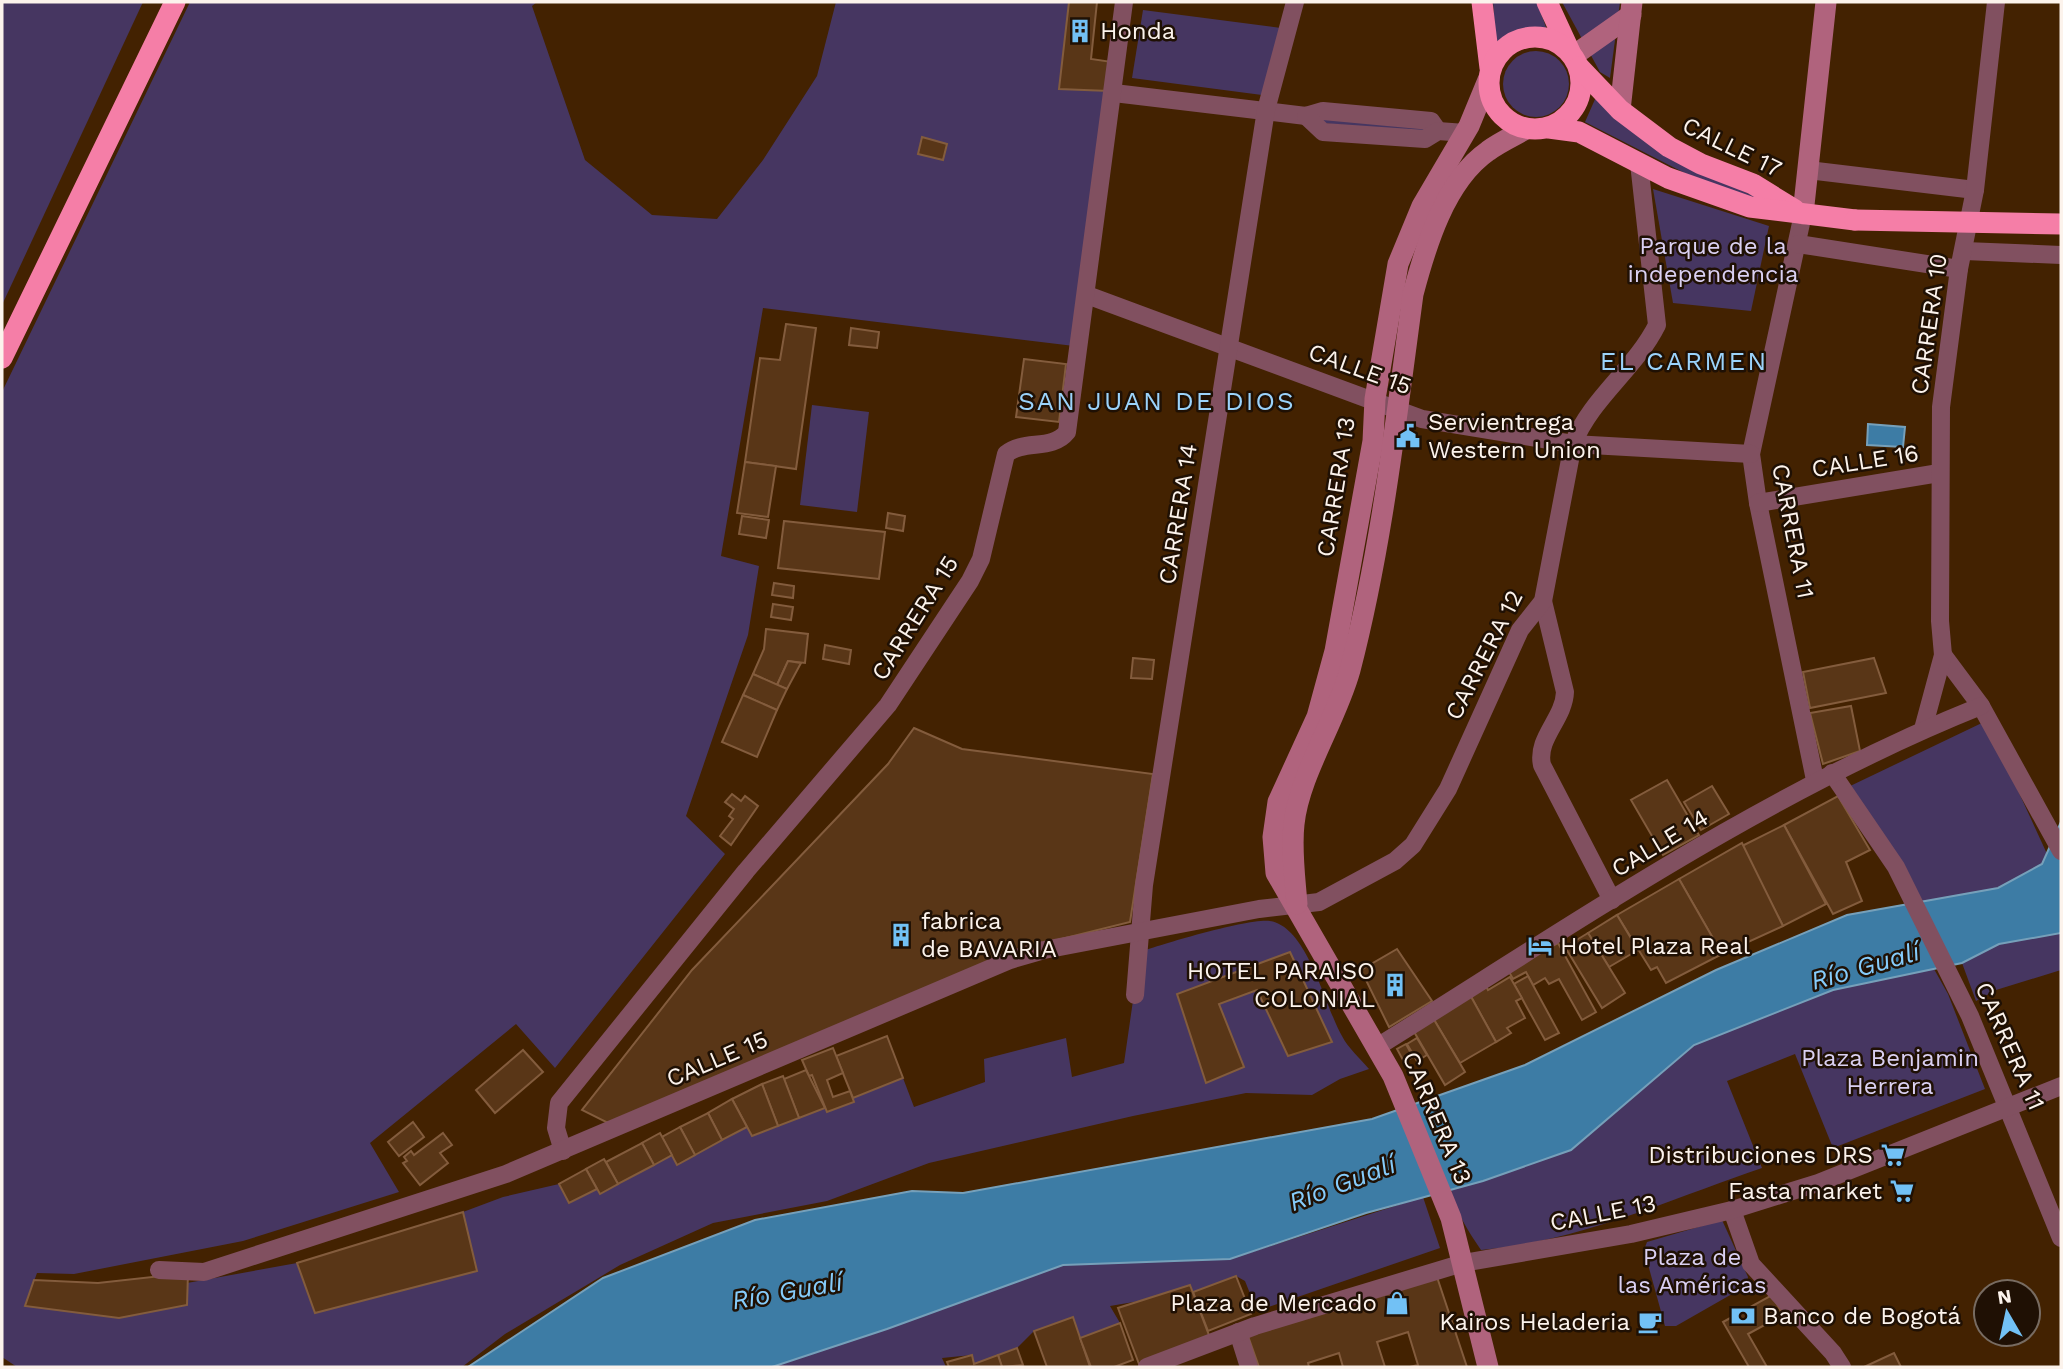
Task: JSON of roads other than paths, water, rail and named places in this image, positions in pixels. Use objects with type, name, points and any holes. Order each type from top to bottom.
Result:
[{"type":"highway","points":[[2,358],[175,2]]},
{"type":"highway","points":[[1482,2],[1494,106],[1513,125],[1526,129],[1549,128],[1573,110],[1582,82],[1547,2]]},
{"type":"highway","points":[[1489,74],[1498,54],[1511,43],[1526,37],[1543,37],[1559,43],[1574,59]]},
{"type":"highway","name":"CALLE 17","points":[[1574,59],[1620,110],[1669,147],[1701,164],[1753,184],[1803,214]]},
{"type":"highway","name":"CALLE 17","points":[[1549,128],[1590,136],[1639,163],[1704,192],[1750,207],[1854,220],[2061,224]]},
{"type":"street","name":"CARRERA 15","points":[[563,1151],[556,1128],[559,1103],[738,881],[888,705],[963,592],[981,559],[1006,454],[1012,448],[1058,442],[1067,432],[1124,2]]},
{"type":"street","name":"CARRERA 14","points":[[1135,995],[1146,871],[1266,110],[1295,2]]},
{"type":"street","name":"CARRERA 11","points":[[1815,780],[1758,503],[1751,454],[1803,214],[1826,2]]},
{"type":"street","name":"CARRERA 10","points":[[1923,729],[1943,655],[1940,621],[1941,407],[1959,270],[1965,251],[1975,190],[1996,2]]},
{"type":"street","points":[[1574,59],[1631,8]]},
{"type":"street","points":[[1620,110],[1631,8]]},
{"type":"street","name":"CARRERA 13","points":[[1488,1367],[1451,1218],[1393,1076],[1276,873],[1273,837],[1278,803],[1317,716],[1335,651],[1373,441],[1375,399],[1398,264],[1422,206],[1465,133],[1489,74]]},
{"type":"street","points":[[1114,93],[1306,116],[1323,132],[1425,139],[1438,131],[1465,133]]},
{"type":"street","name":"CARRERA 13","points":[[1297,906],[1294,823],[1305,785],[1337,713],[1350,670],[1375,553],[1413,294],[1422,257],[1455,187],[1471,166],[1488,151],[1526,129]]},
{"type":"street","name":"CARRERA 12","points":[[1297,906],[1319,902],[1395,861],[1413,845],[1448,789],[1521,630],[1543,601],[1573,444],[1581,422],[1648,343],[1657,325],[1639,163]]},
{"type":"street","points":[[1808,170],[1975,190]]},
{"type":"street","points":[[1798,244],[1959,270]]},
{"type":"street","points":[[1965,251],[2061,256]]},
{"type":"street","name":"CALLE 15","points":[[1087,295],[1397,407],[1422,419],[1573,444],[1751,454]]},
{"type":"street","name":"CALLE 16","points":[[1758,503],[1939,473]]},
{"type":"street","points":[[1543,601],[1565,699],[1541,747],[1542,765],[1612,900]]},
{"type":"street","points":[[1943,655],[1982,706],[2061,851]]},
{"type":"street","name":"CALLE 14","points":[[1377,1047],[1612,900],[1815,780],[1923,729],[1982,706]]},
{"type":"street","name":"CARRERA 11","points":[[1832,773],[1896,867],[1970,1016],[2010,1108],[2061,1238]]},
{"type":"street","name":"CALLE 15","points":[[159,1270],[204,1272],[506,1174],[1010,960],[1044,950],[1259,909],[1297,906]]},
{"type":"street","name":"CALLE 13","points":[[1147,1367],[1238,1332],[1463,1263],[1631,1234],[1732,1210],[1818,1183],[2061,1086]]},
{"type":"street","points":[[1732,1210],[1751,1264],[1833,1353],[1842,1367]]},
{"type":"street","points":[[1238,1332],[1249,1367]]},
{"type":"water","points":[[1868,424],[1905,427],[1903,447],[1867,445]]},
{"type":"water","name":"Río Gualí","points":[[2061,822],[2061,933],[1999,944],[1962,963],[1833,990],[1694,1045],[1571,1150],[1483,1181],[1366,1213],[1230,1259],[1063,1265],[887,1329],[772,1367],[468,1367],[603,1278],[755,1220],[912,1191],[963,1193],[1372,1119],[1525,1065],[1716,970],[1847,915],[1998,888],[2042,864]]},
{"type":"place","name":"Honda","points":[[1080,31]]},
{"type":"place","name":"Servientrega Western Union","points":[[1408,436]]},
{"type":"place","name":"fabrica de BAVARIA","points":[[901,935]]},
{"type":"place","name":"Hotel Plaza Real","points":[[1540,946]]},
{"type":"place","name":"HOTEL PARAISO COLONIAL","points":[[1395,985]]},
{"type":"place","name":"Distribuciones DRS","points":[[1893,1155]]},
{"type":"place","name":"Fasta market","points":[[1902,1191]]},
{"type":"place","name":"Plaza de Mercado","points":[[1397,1303]]},
{"type":"place","name":"Banco de Bogotá","points":[[1743,1316]]},
{"type":"place","name":"Kairos Heladeria","points":[[1650,1322]]},
{"type":"district","name":"EL CARMEN","points":[[1684,361]]},
{"type":"district","name":"SAN JUAN DE DIOS","points":[[1157,401]]},
{"type":"park label","name":"Parque de la independencia","points":[[1713,260]]},
{"type":"park label","name":"Plaza Benjamin Herrera","points":[[1890,1072]]},
{"type":"park label","name":"Plaza de las Américas","points":[[1692,1271]]}]
